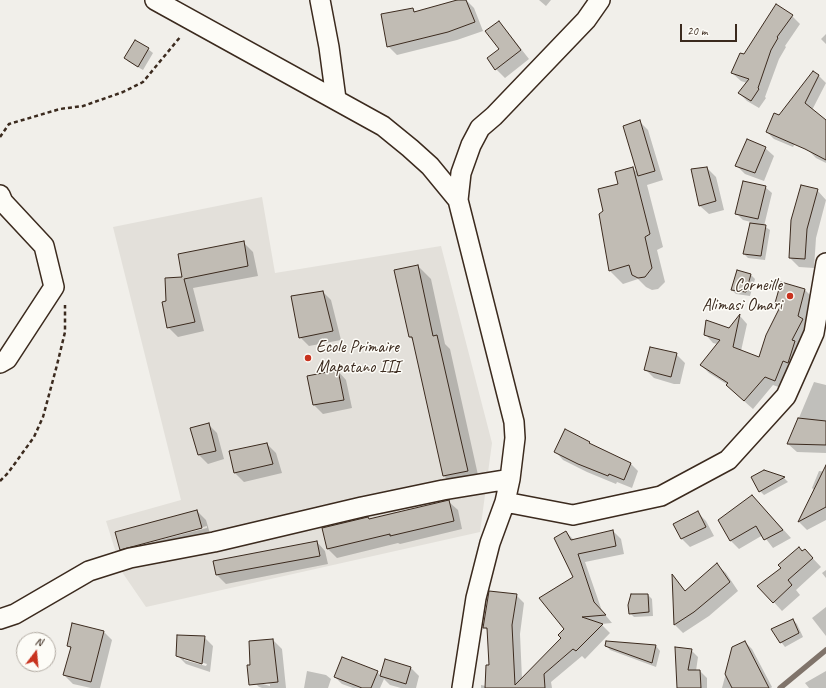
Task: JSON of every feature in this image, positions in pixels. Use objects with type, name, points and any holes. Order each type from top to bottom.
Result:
[{"type":"street","points":[[155,0],[383,126],[430,166],[458,200]]},
{"type":"street","points":[[320,0],[329,48],[336,99]]},
{"type":"street","points":[[462,688],[476,598],[490,543],[505,502],[516,438],[514,422],[458,200],[461,173],[471,145],[480,128],[494,116],[586,20],[600,0]]},
{"type":"street","points":[[0,196],[3,202],[44,246],[54,287],[7,358],[0,363]]},
{"type":"street","points":[[505,502],[573,515],[661,496],[728,460],[786,396],[814,333],[826,263]]},
{"type":"street","points":[[0,619],[15,614],[89,571],[130,558],[214,542],[436,491],[510,479]]},
{"type":"path","points":[[0,137],[9,124],[60,109],[83,106],[123,92],[143,82],[180,37],[195,22]]},
{"type":"path","points":[[0,481],[8,473],[34,437],[43,417],[58,366],[65,332],[65,300],[54,287]]},
{"type":"shaded area","name":"Ecole Primaire Mapatano III","points":[[262,197],[275,273],[441,246],[492,443],[480,532],[146,607],[122,572],[106,521],[181,500],[113,227]]},
{"type":"building","points":[[457,0],[466,0],[475,22],[448,32],[387,47],[381,14],[413,8],[414,12]]},
{"type":"building","points":[[776,4],[793,15],[777,37],[778,38],[771,50],[758,88],[759,89],[751,101],[738,93],[749,79],[731,73],[740,53],[744,54]]},
{"type":"building","points":[[499,21],[521,50],[495,70],[487,58],[499,49],[485,31]]},
{"type":"building","points":[[135,40],[149,48],[138,67],[124,58]]},
{"type":"building","points":[[813,71],[819,75],[805,103],[826,120],[826,160],[766,132],[774,113],[779,115]]},
{"type":"building","points":[[640,120],[655,171],[638,176],[623,126]]},
{"type":"building","points":[[747,139],[766,147],[755,173],[735,166]]},
{"type":"building","points":[[633,167],[650,234],[645,237],[652,268],[645,277],[638,278],[632,275],[629,265],[609,271],[599,214],[603,211],[598,189],[618,184],[615,172]]},
{"type":"building","points":[[707,167],[716,201],[699,206],[691,169]]},
{"type":"building","points":[[743,181],[766,186],[758,219],[735,214]]},
{"type":"building","points":[[801,185],[818,189],[807,229],[805,259],[789,258],[791,220]]},
{"type":"building","points":[[750,223],[766,225],[761,256],[743,254]]},
{"type":"building","points":[[244,241],[248,266],[184,279],[195,322],[167,328],[162,302],[166,301],[165,278],[182,277],[178,254]]},
{"type":"building","points":[[418,265],[433,336],[437,335],[468,471],[443,476],[412,337],[409,337],[394,270]]},
{"type":"building","points":[[737,270],[751,274],[746,292],[731,290]]},
{"type":"building","points":[[781,282],[805,289],[798,316],[803,319],[792,340],[795,341],[788,363],[783,361],[775,381],[765,377],[744,401],[726,385],[728,383],[700,365],[720,340],[704,335],[706,320],[729,328],[740,314],[733,347],[759,357],[766,335],[781,305],[775,303]]},
{"type":"building","points":[[323,291],[333,331],[299,338],[291,296]]},
{"type":"building","points":[[650,347],[677,353],[671,377],[644,370]]},
{"type":"building","points":[[338,370],[344,400],[313,405],[307,376]]},
{"type":"building","points":[[798,418],[826,421],[826,445],[787,444]]},
{"type":"building","points":[[209,423],[216,451],[198,455],[190,428]]},
{"type":"building","points":[[565,429],[590,442],[589,443],[631,463],[624,480],[609,474],[608,476],[578,464],[554,452]]},
{"type":"building","points":[[267,443],[273,464],[234,473],[229,451]]},
{"type":"building","points":[[826,465],[826,507],[798,522]]},
{"type":"building","points":[[764,470],[785,477],[759,492],[751,477]]},
{"type":"building","points":[[752,495],[783,530],[764,540],[756,526],[730,541],[718,520]]},
{"type":"building","points":[[449,500],[454,521],[327,549],[322,528],[368,517],[369,519]]},
{"type":"building","points":[[197,510],[202,528],[120,550],[115,532]]},
{"type":"building","points":[[698,511],[706,527],[681,539],[673,524]]},
{"type":"building","points":[[613,530],[616,546],[578,554],[594,602],[606,615],[582,617],[603,624],[576,651],[573,649],[544,674],[545,688],[485,688],[486,665],[489,665],[487,628],[483,628],[489,591],[517,594],[512,625],[515,685],[561,638],[558,635],[564,629],[539,598],[573,577],[554,538],[566,531],[571,540]]},
{"type":"building","points":[[317,541],[320,556],[216,575],[213,561]]},
{"type":"building","points":[[799,547],[802,551],[805,549],[813,558],[788,580],[792,585],[773,603],[757,586],[781,568],[778,565]]},
{"type":"building","points":[[717,563],[730,582],[694,612],[674,625],[672,574],[685,591]]},
{"type":"building","points":[[631,594],[648,594],[649,612],[629,614],[628,605]]},
{"type":"building","points":[[793,619],[799,633],[780,643],[771,629]]},
{"type":"building","points":[[72,623],[104,631],[91,682],[63,675],[71,647],[67,646]]},
{"type":"building","points":[[177,635],[205,636],[202,664],[176,656]]},
{"type":"building","points":[[273,639],[278,682],[249,685],[247,665],[250,665],[249,641]]},
{"type":"building","points":[[606,641],[656,645],[652,663],[605,646]]},
{"type":"building","points":[[745,641],[769,688],[732,688],[725,674],[732,647]]},
{"type":"building","points":[[675,647],[692,649],[688,670],[700,670],[701,688],[677,688]]},
{"type":"building","points":[[342,657],[378,671],[371,688],[362,688],[334,677]]},
{"type":"building","points":[[385,659],[411,667],[406,684],[380,676]]},
{"type":"waterway","points":[[780,688],[826,650]]},
{"type":"place","name":"Corneille Alimasi Omari","points":[[790,296]]},
{"type":"place","name":"Ecole Primaire Mapatano III","points":[[308,358]]}]
